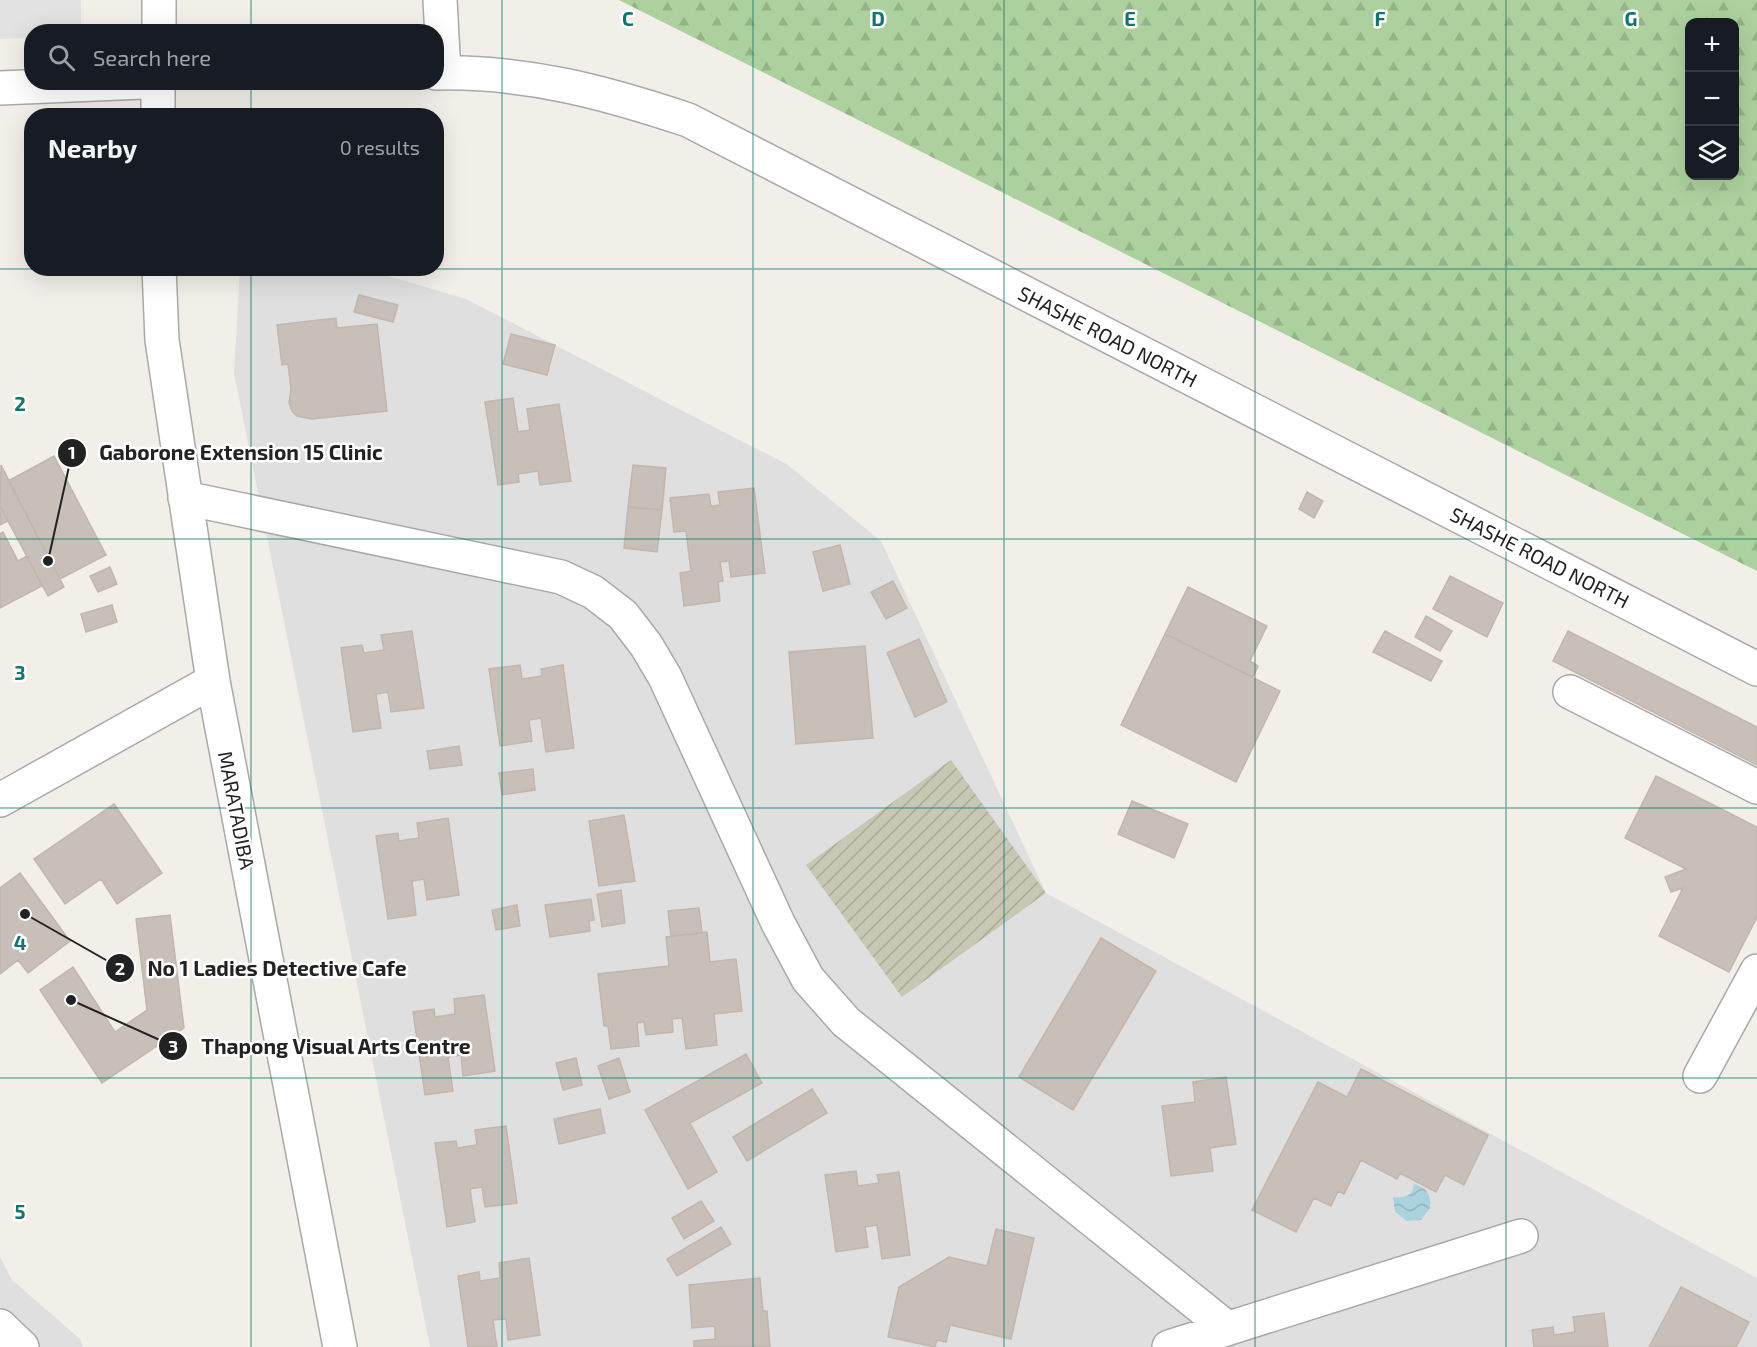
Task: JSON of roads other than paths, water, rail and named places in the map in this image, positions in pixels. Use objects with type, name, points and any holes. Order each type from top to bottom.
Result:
[{"type":"street","points":[[159,0],[159,24]]},
{"type":"street","points":[[440,0],[440,24]]},
{"type":"street","name":"SHASHE ROAD NORTH","points":[[444,73],[531,78],[613,95],[688,120],[1757,669]]},
{"type":"street","points":[[0,88],[24,87]]},
{"type":"street","points":[[158,90],[158,108]]},
{"type":"street","name":"MARATADIBA","points":[[159,276],[162,340],[213,681],[339,1347]]},
{"type":"street","points":[[185,498],[561,577],[593,592],[623,615],[665,677],[778,923],[808,979],[846,1022],[1227,1328]]},
{"type":"street","points":[[0,800],[213,681]]},
{"type":"street","points":[[1570,692],[1757,788]]},
{"type":"street","points":[[1700,1076],[1757,971]]},
{"type":"street","points":[[1169,1347],[1521,1236]]},
{"type":"street","points":[[0,1326],[22,1347]]},
{"type":"water","points":[[1414,1184],[1422,1187],[1428,1193],[1430,1208],[1421,1220],[1407,1221],[1395,1212],[1393,1197],[1407,1196],[1412,1192]]},
{"type":"place","name":"Gaborone Extension 15 Clinic","points":[[48,561]]},
{"type":"place","name":"No 1 Ladies Detective Cafe","points":[[25,914]]},
{"type":"place","name":"Thapong Visual Arts Centre","points":[[71,1000]]}]
